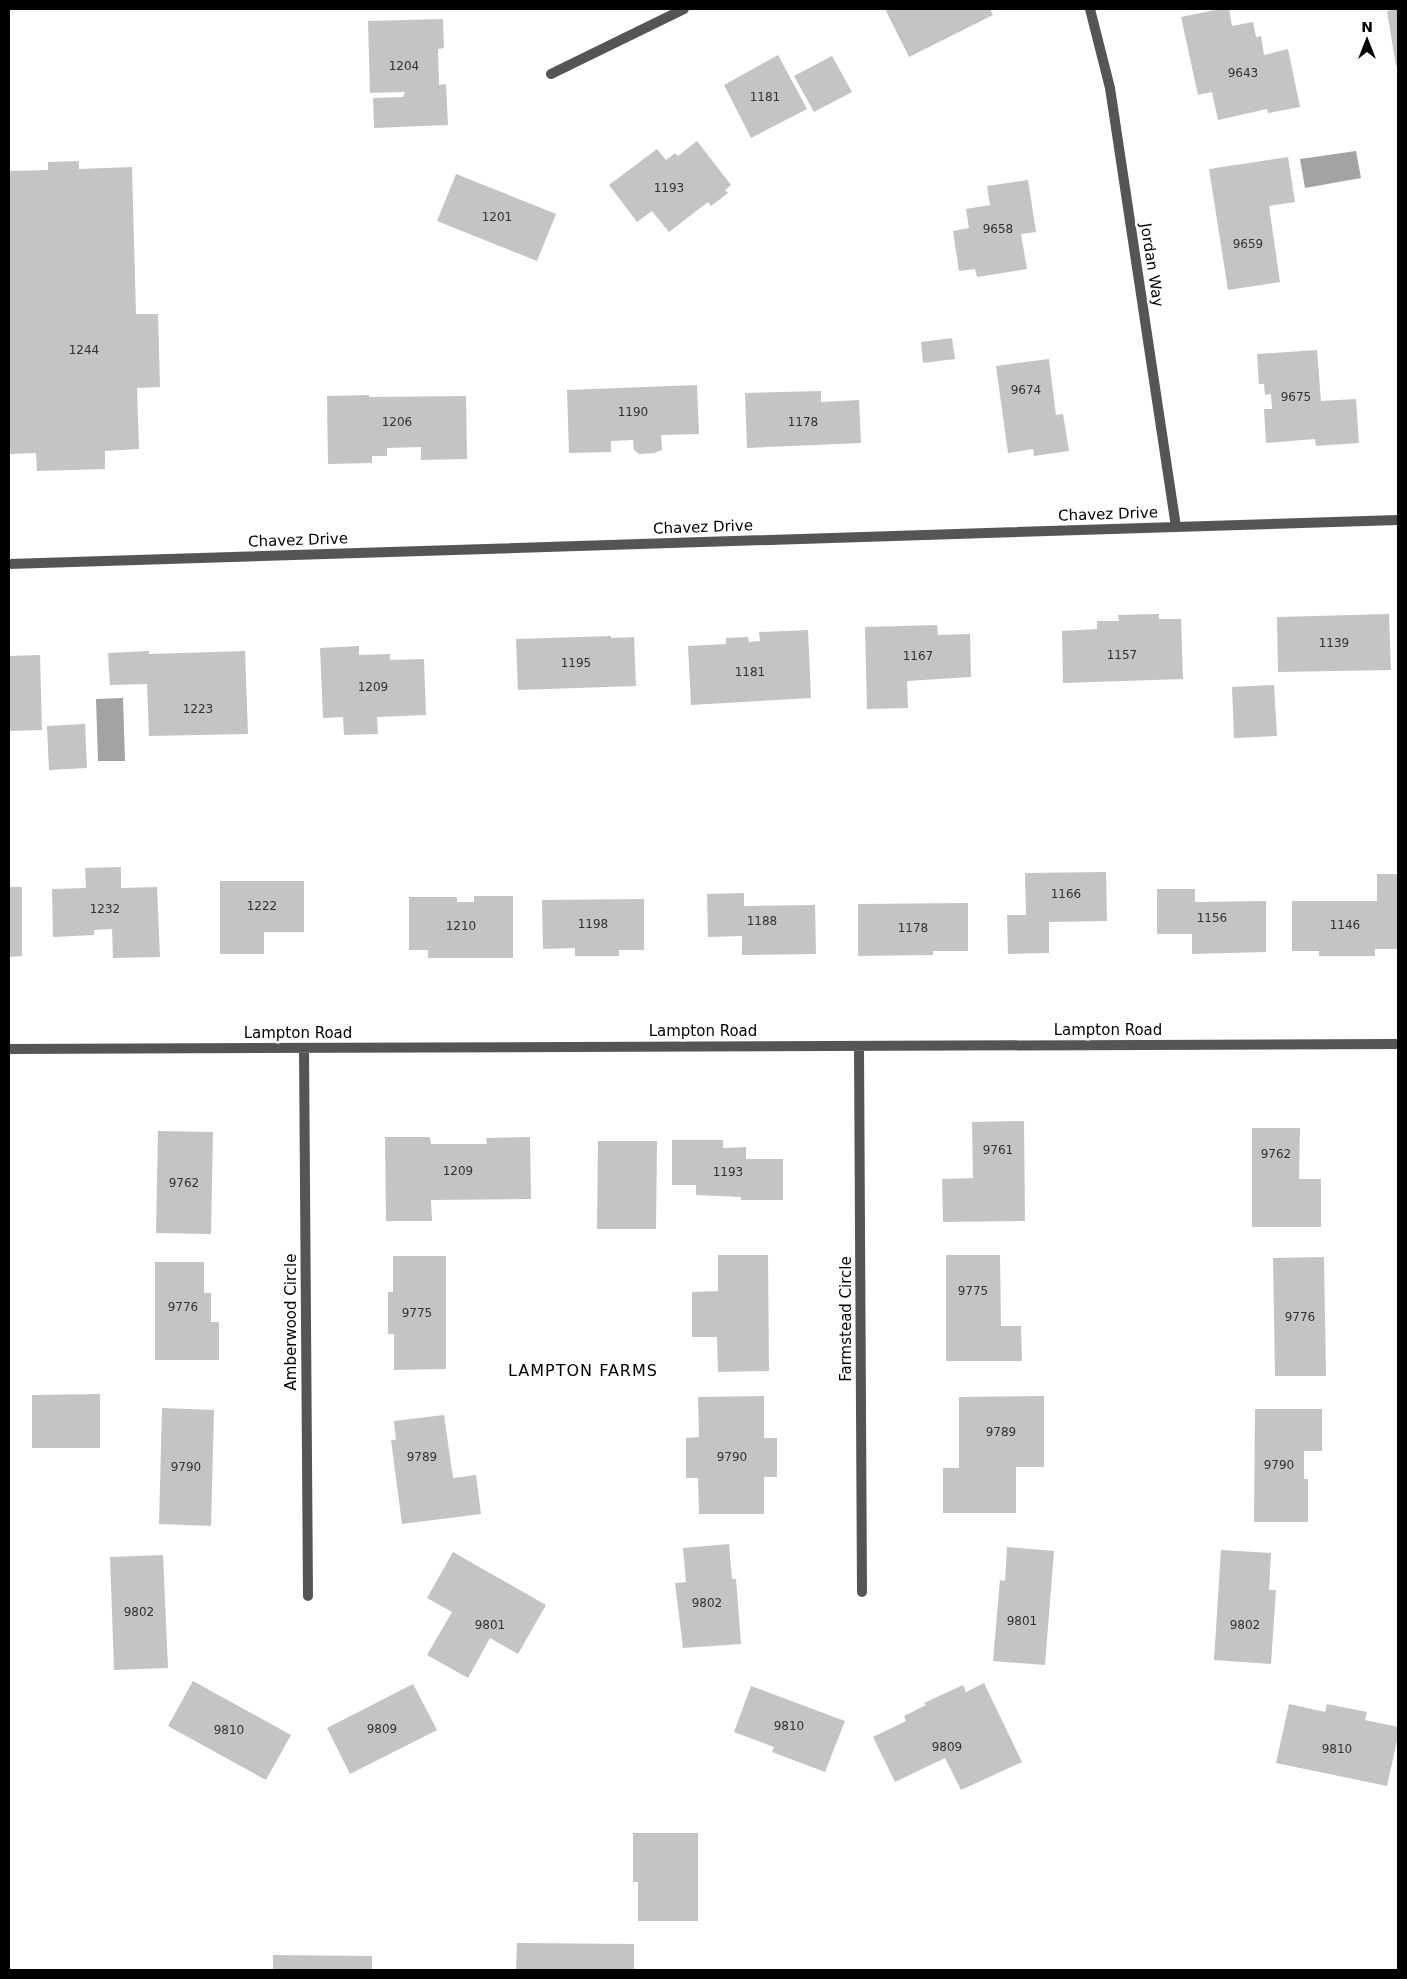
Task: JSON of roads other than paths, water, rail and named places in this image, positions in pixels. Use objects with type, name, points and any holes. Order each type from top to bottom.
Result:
[{"type":"street","points":[[551,74],[684,9]]},
{"type":"street","name":"Jordan Way","points":[[1090,9],[1110,88],[1176,527]]},
{"type":"street","name":"Chavez Drive","points":[[9,564],[1398,520]]},
{"type":"street","name":"Lampton Road","points":[[9,1049],[1398,1044]]},
{"type":"street","name":"Farmstead Circle","points":[[859,1046],[862,1592]]},
{"type":"street","name":"Amberwood Circle","points":[[304,1048],[308,1596]]},
{"type":"district","name":"LAMPTON FARMS","points":[[583,1370]]}]
